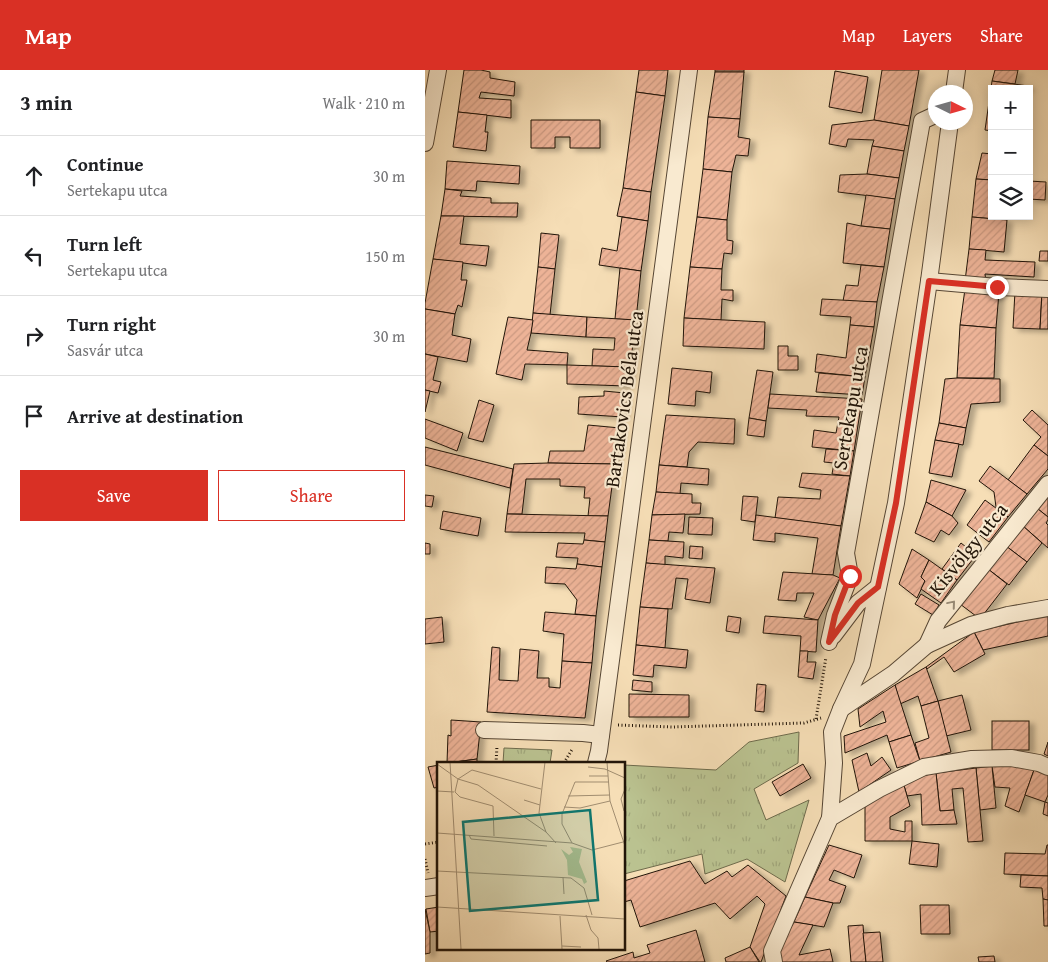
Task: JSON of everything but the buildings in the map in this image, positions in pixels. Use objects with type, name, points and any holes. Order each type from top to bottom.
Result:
[{"type":"street","points":[[425,143],[438,70]]},
{"type":"street","name":"Bartakovics Béla utca","points":[[596,762],[689,70]]},
{"type":"street","points":[[955,85],[957,70]]},
{"type":"street","name":"Sertekapu utca","points":[[829,642],[835,615],[850,576],[846,553],[922,121],[928,118]]},
{"type":"street","points":[[773,962],[772,950],[830,818],[834,763],[832,732],[862,664],[896,503],[949,130]]},
{"type":"street","points":[[929,281],[997,287],[1048,288]]},
{"type":"street","name":"Kisvölgy utca","points":[[927,645],[938,621],[1048,484]]},
{"type":"street","points":[[829,642],[858,603],[878,587]]},
{"type":"street","points":[[841,709],[893,674],[927,645],[971,625],[1008,615],[1048,608]]},
{"type":"street","points":[[484,730],[602,729]]},
{"type":"street","points":[[830,818],[879,789],[924,767],[972,759],[1011,758],[1039,763],[1048,767]]},
{"type":"path","points":[[816,720],[829,642]]},
{"type":"path","points":[[602,729],[804,723],[841,709]]},
{"type":"green space","points":[[799,732],[798,763],[754,789],[766,820],[809,800],[785,882],[747,859],[705,874],[702,854],[625,874],[625,765],[716,770],[749,742]]},
{"type":"green space","points":[[504,748],[552,750],[550,762],[503,762]]},
{"type":"route","points":[[850,576],[835,615],[829,642],[858,603],[878,587],[896,503],[929,281],[997,287]]}]
